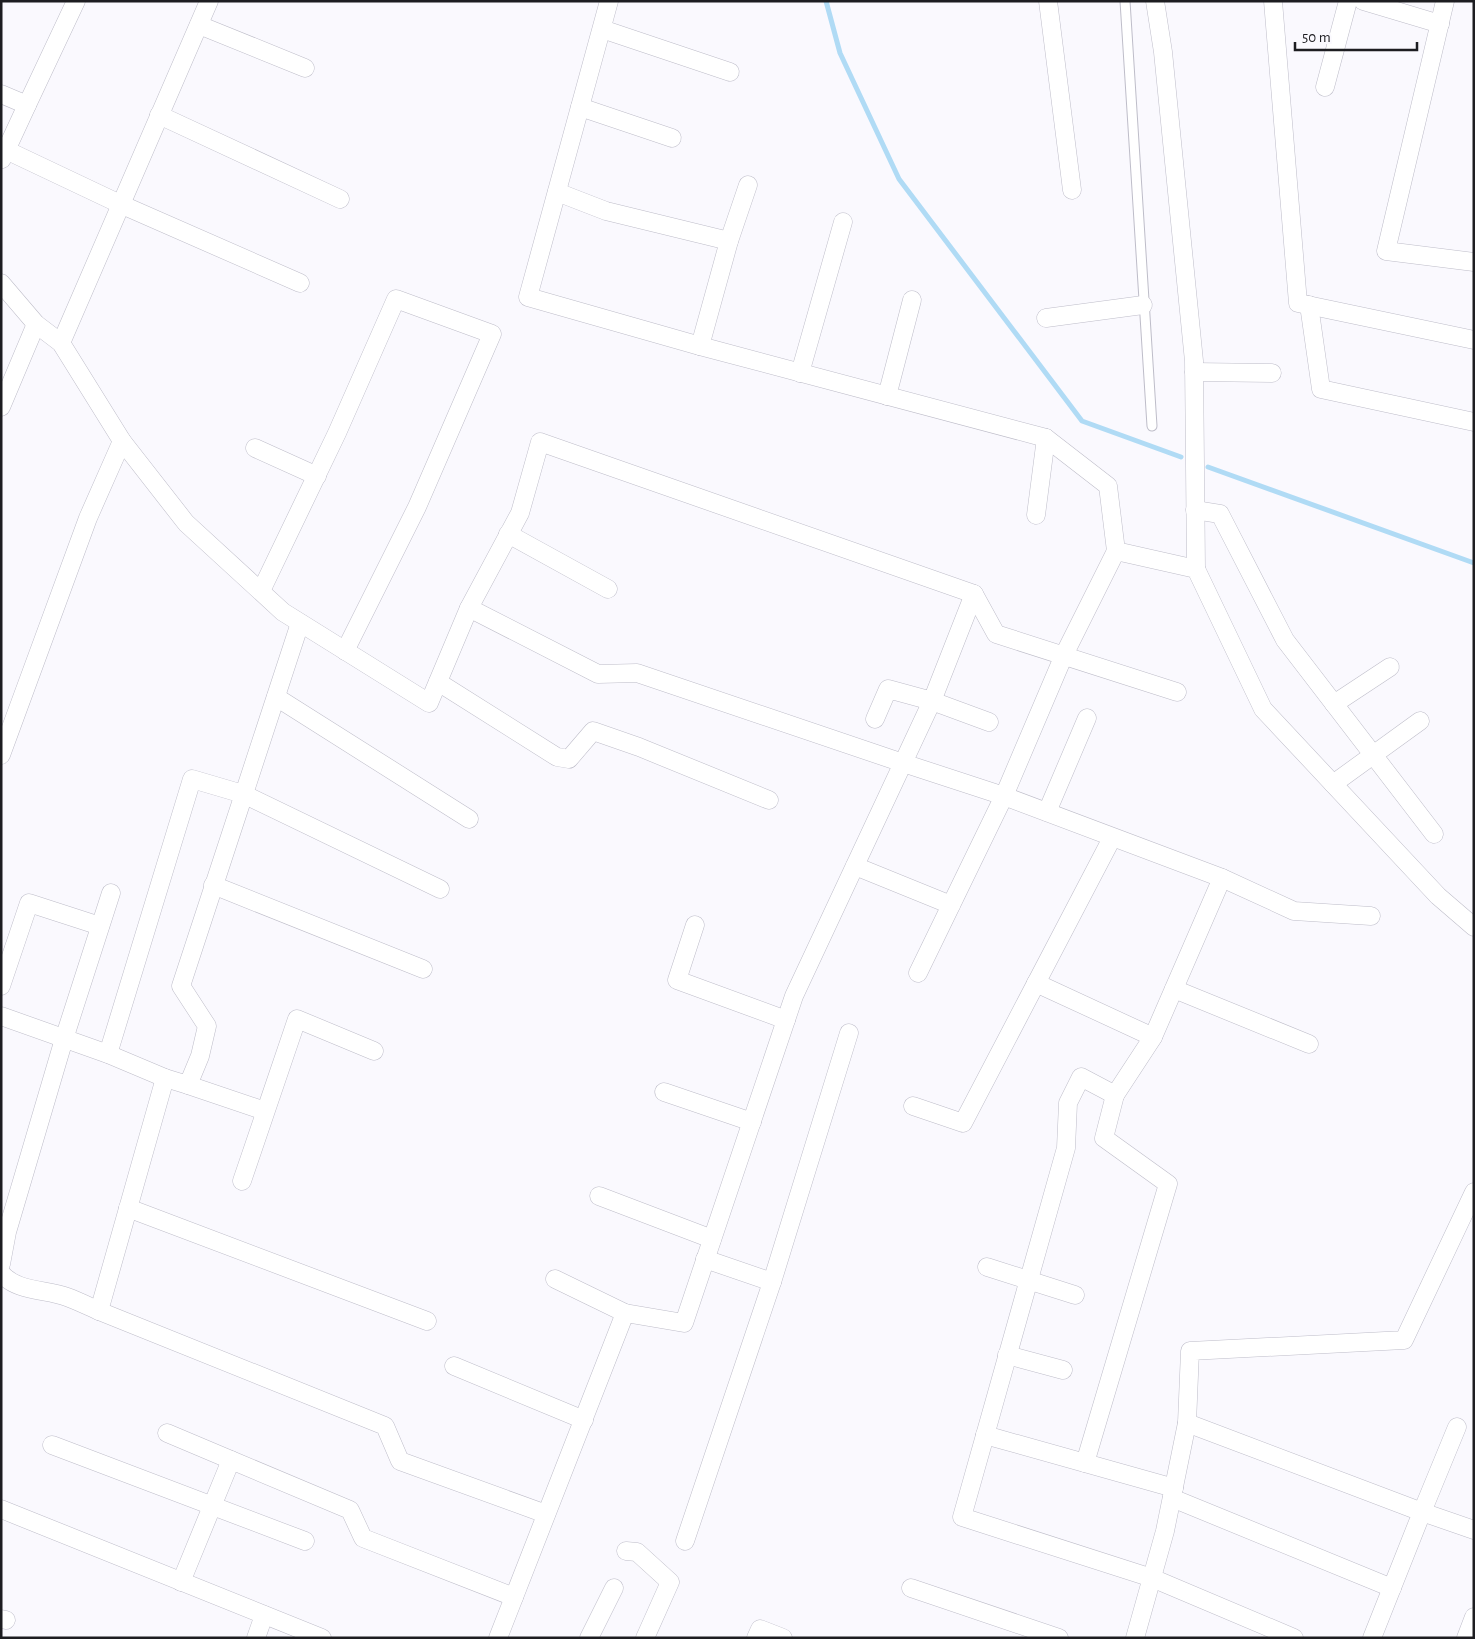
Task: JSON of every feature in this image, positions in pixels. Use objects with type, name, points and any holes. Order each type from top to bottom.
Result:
[{"type":"street","points":[[76,1],[4,156],[120,204],[300,283]]},
{"type":"street","points":[[1,407],[27,345],[48,333],[120,204],[210,1]]},
{"type":"street","points":[[609,1],[528,297],[700,346],[1046,438],[1108,486],[1116,551],[1064,654],[1004,796],[918,973]]},
{"type":"street","points":[[1048,1],[1072,190]]},
{"type":"street","points":[[1156,1],[1163,52],[1194,361],[1196,569],[1264,709],[1438,896],[1474,927]]},
{"type":"street","points":[[1273,1],[1298,302],[1474,340]]},
{"type":"street","points":[[1325,87],[1348,1]]},
{"type":"street","points":[[1363,1],[1440,24]]},
{"type":"street","points":[[1445,1],[1386,251],[1474,262]]},
{"type":"street","points":[[199,25],[305,68]]},
{"type":"street","points":[[602,29],[730,72]]},
{"type":"street","points":[[1,94],[27,105]]},
{"type":"street","points":[[580,107],[672,138]]},
{"type":"street","points":[[159,115],[340,199]]},
{"type":"street","points":[[700,346],[729,240],[748,186]]},
{"type":"street","points":[[557,192],[606,211],[729,240]]},
{"type":"street","points":[[800,373],[843,222]]},
{"type":"street","points":[[1,283],[48,333],[122,441],[186,522],[283,612],[429,703],[469,608],[520,513],[540,442],[974,594],[996,634],[1064,654],[1178,692]]},
{"type":"street","points":[[261,592],[337,433],[396,299],[492,334],[417,506],[345,651]]},
{"type":"street","points":[[887,396],[912,300]]},
{"type":"street","points":[[1046,318],[1143,305]]},
{"type":"street","points":[[1309,305],[1321,388],[1474,422]]},
{"type":"street","points":[[1194,372],[1272,373]]},
{"type":"street","points":[[1036,515],[1046,438]]},
{"type":"street","points":[[1,755],[88,518],[122,441]]},
{"type":"street","points":[[255,448],[317,476]]},
{"type":"street","points":[[1195,510],[1220,514],[1284,640],[1434,834]]},
{"type":"street","points":[[508,534],[608,589]]},
{"type":"street","points":[[1116,551],[1196,569]]},
{"type":"street","points":[[555,1279],[625,1313],[684,1323],[794,996],[932,701],[974,594]]},
{"type":"street","points":[[469,608],[598,674],[637,673],[1004,796],[1222,878],[1294,911],[1370,916]]},
{"type":"street","points":[[188,1085],[200,1056],[207,1026],[181,986],[300,623]]},
{"type":"street","points":[[1334,704],[1390,667]]},
{"type":"street","points":[[438,682],[556,757],[569,759],[593,731],[640,747],[770,800]]},
{"type":"street","points":[[875,719],[888,689],[932,701],[989,722]]},
{"type":"street","points":[[276,697],[469,819]]},
{"type":"street","points":[[1047,812],[1088,718]]},
{"type":"street","points":[[1333,784],[1420,721]]},
{"type":"street","points":[[108,1054],[192,779],[243,794],[440,890]]},
{"type":"street","points":[[913,1106],[963,1123],[1112,838]]},
{"type":"street","points":[[855,866],[951,905]]},
{"type":"street","points":[[1085,1463],[1168,1184],[1104,1138],[1115,1095],[1153,1037],[1222,878]]},
{"type":"street","points":[[214,885],[423,969]]},
{"type":"street","points":[[1,1264],[7,1232],[64,1039],[111,893]]},
{"type":"street","points":[[1,986],[29,903],[100,926]]},
{"type":"street","points":[[695,926],[677,980],[786,1020]]},
{"type":"street","points":[[1036,983],[1153,1037]]},
{"type":"street","points":[[1174,989],[1309,1044]]},
{"type":"street","points":[[1,1016],[108,1054],[165,1078],[265,1111]]},
{"type":"street","points":[[242,1180],[298,1019],[374,1051]]},
{"type":"street","points":[[685,1541],[772,1282],[850,1033]]},
{"type":"street","points":[[1115,1095],[1081,1077],[1068,1103],[1066,1148],[962,1517],[1152,1578],[1269,1633],[1294,1638]]},
{"type":"street","points":[[99,1311],[165,1078]]},
{"type":"street","points":[[664,1092],[752,1122]]},
{"type":"street","points":[[599,1196],[712,1239]]},
{"type":"street","points":[[1135,1638],[1165,1531],[1187,1423],[1190,1352],[1404,1340],[1472,1198]]},
{"type":"street","points":[[128,1208],[427,1321]]},
{"type":"street","points":[[706,1259],[772,1282]]},
{"type":"street","points":[[987,1267],[1075,1295]]},
{"type":"street","points":[[1,1273],[6,1280],[25,1287],[66,1296],[386,1426],[400,1461],[546,1514]]},
{"type":"street","points":[[498,1638],[625,1313]]},
{"type":"street","points":[[1007,1356],[1063,1370]]},
{"type":"street","points":[[454,1366],[584,1420]]},
{"type":"street","points":[[1187,1423],[1474,1530]]},
{"type":"street","points":[[1372,1638],[1458,1428]]},
{"type":"street","points":[[167,1433],[350,1510],[363,1538],[514,1597]]},
{"type":"street","points":[[985,1435],[1085,1463],[1173,1493],[1392,1588]]},
{"type":"street","points":[[52,1445],[305,1541]]},
{"type":"street","points":[[181,1582],[231,1460]]},
{"type":"street","points":[[1,1509],[322,1638]]},
{"type":"street","points":[[626,1551],[636,1552],[670,1582],[645,1638]]},
{"type":"street","points":[[590,1638],[614,1588]]},
{"type":"street","points":[[911,1588],[1058,1638]]},
{"type":"street","points":[[256,1638],[264,1615]]},
{"type":"street","points":[[1466,1638],[1474,1617]]},
{"type":"street","points":[[756,1638],[760,1628],[783,1638]]},
{"type":"lane","points":[[1125,1],[1152,426]]},
{"type":"waterway","points":[[826,1],[840,53],[899,179],[1082,421],[1181,457]]},
{"type":"waterway","points":[[1208,467],[1474,563]]}]
